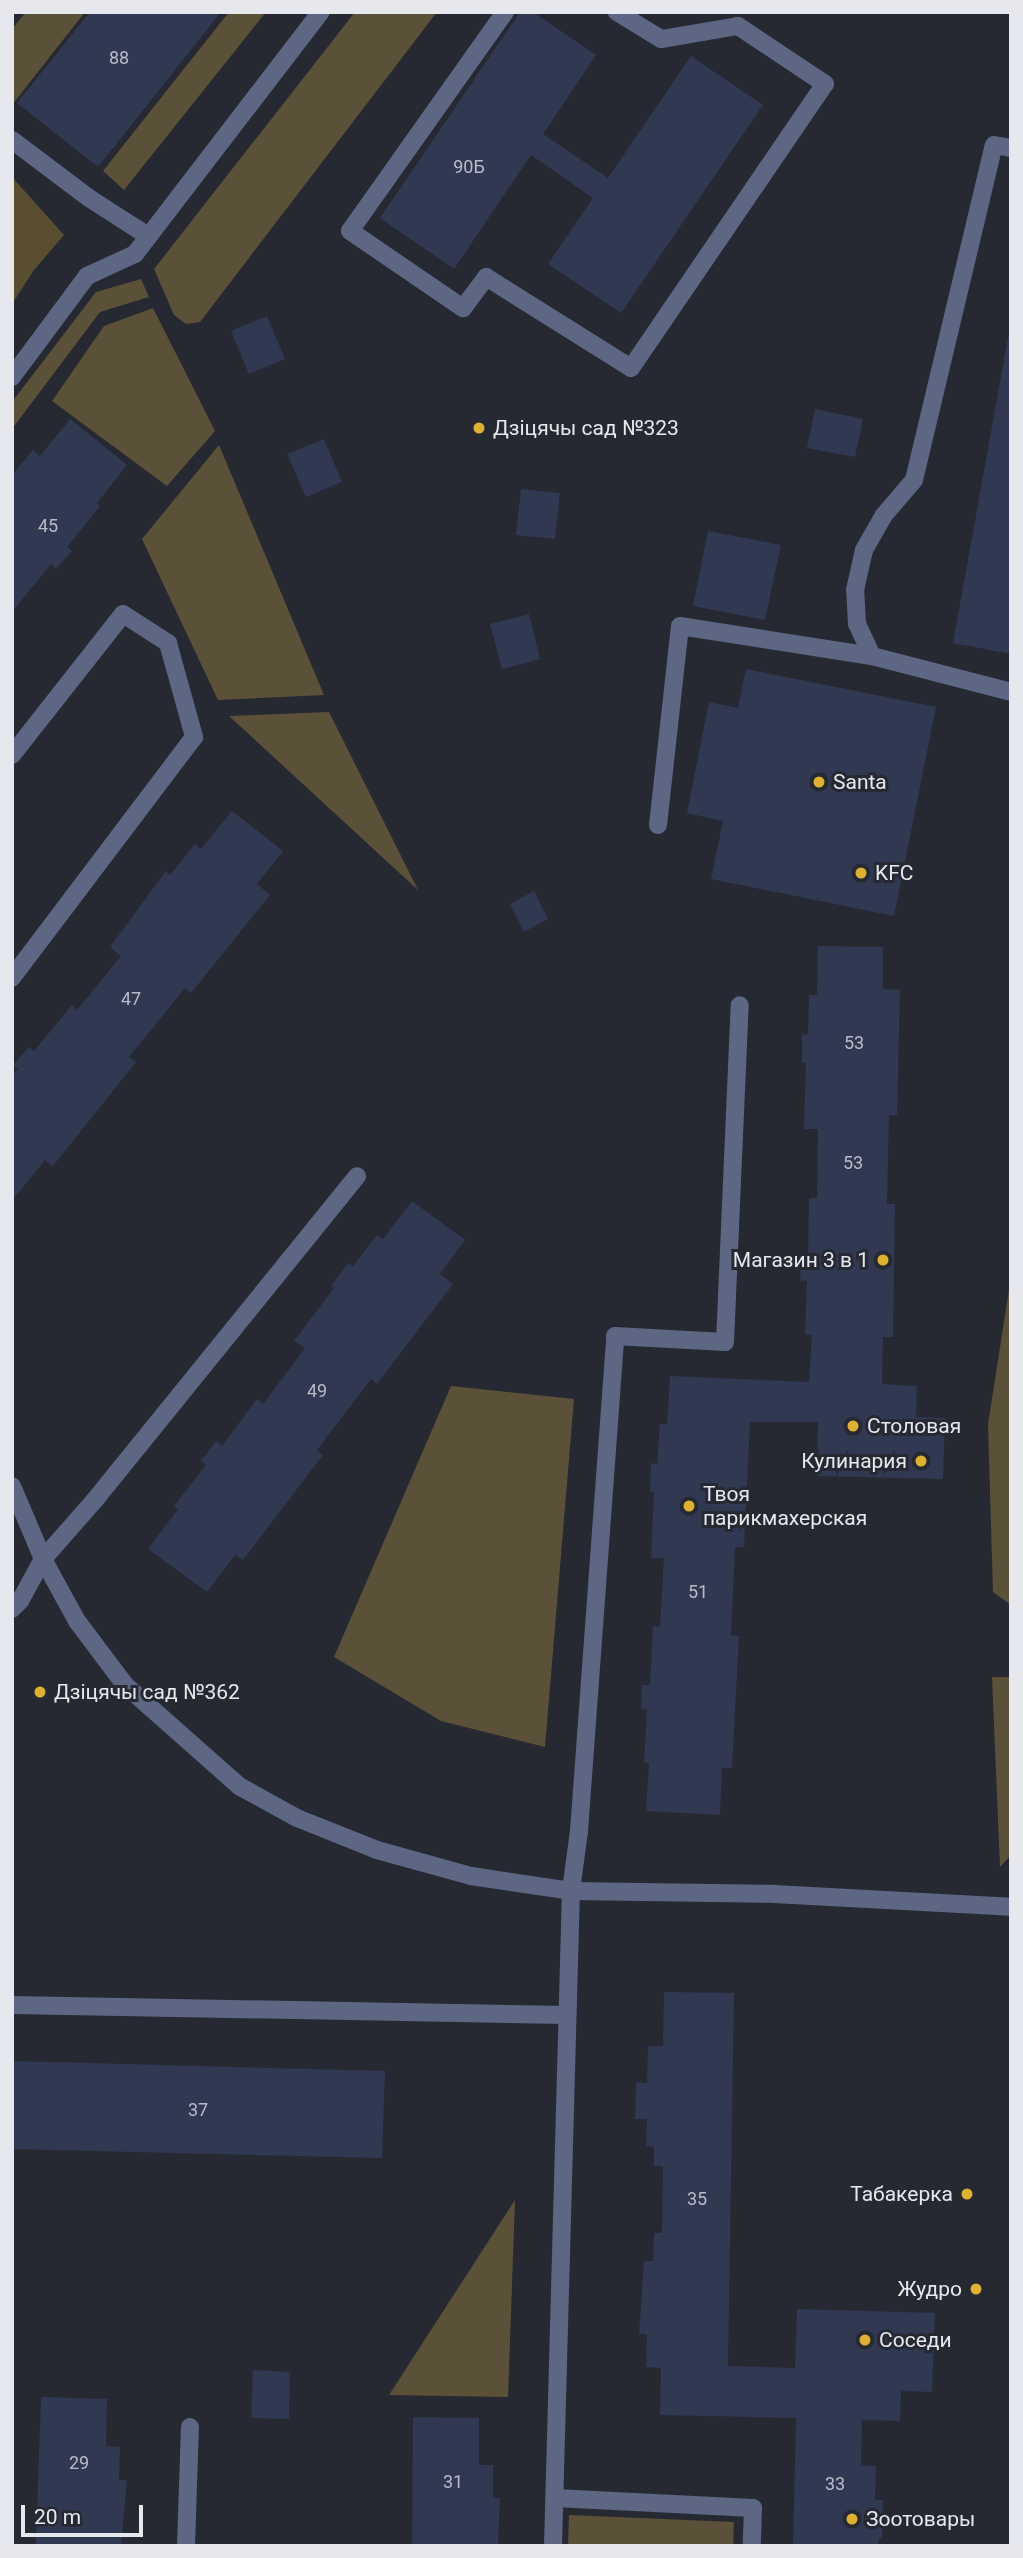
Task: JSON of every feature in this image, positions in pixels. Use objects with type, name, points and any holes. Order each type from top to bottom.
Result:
[{"type":"lane","points":[[12,377],[87,276],[135,254],[321,12]]},
{"type":"lane","points":[[505,12],[350,231],[463,308],[486,277],[631,368],[825,84],[738,26],[661,39],[617,12]]},
{"type":"lane","points":[[12,139],[89,198],[148,236]]},
{"type":"lane","points":[[872,656],[857,624],[855,590],[864,550],[884,515],[914,480],[994,145],[1011,148]]},
{"type":"lane","points":[[12,755],[123,614],[168,643],[194,737],[12,978]]},
{"type":"lane","points":[[658,825],[680,626],[872,656],[1011,692]]},
{"type":"lane","points":[[553,2546],[571,1891],[579,1831],[615,1336],[725,1342],[740,1005]]},
{"type":"lane","points":[[12,1609],[20,1601],[43,1559],[94,1502],[357,1176]]},
{"type":"lane","points":[[12,1486],[43,1559],[77,1621],[125,1685],[239,1786],[297,1818],[377,1850],[471,1876],[571,1891],[774,1894],[1011,1907]]},
{"type":"lane","points":[[12,2005],[566,2015]]},
{"type":"lane","points":[[186,2546],[190,2427]]},
{"type":"lane","points":[[555,2498],[753,2508],[752,2546]]},
{"type":"shaded area","points":[[26,12],[85,12],[12,105],[12,29]]},
{"type":"shaded area","points":[[229,12],[266,12],[124,190],[103,171]]},
{"type":"shaded area","points":[[355,12],[437,12],[200,322],[186,324],[174,315],[154,269]]},
{"type":"shaded area","points":[[12,177],[64,235],[34,270],[12,304]]},
{"type":"shaded area","points":[[141,279],[149,297],[100,312],[12,429],[12,402],[96,292]]},
{"type":"shaded area","points":[[153,308],[215,431],[167,486],[52,401],[104,326]]},
{"type":"shaded area","points":[[219,445],[324,695],[218,700],[142,539]]},
{"type":"shaded area","points":[[329,712],[418,890],[229,716]]},
{"type":"shaded area","points":[[1011,1277],[1011,1605],[993,1592],[988,1424]]},
{"type":"shaded area","points":[[451,1386],[574,1399],[545,1747],[441,1721],[334,1657]]},
{"type":"shaded area","points":[[992,1677],[1011,1677],[1011,1855],[1000,1867]]},
{"type":"shaded area","points":[[515,2200],[508,2397],[389,2395]]},
{"type":"shaded area","points":[[569,2515],[734,2522],[733,2546],[568,2546]]},
{"type":"building","points":[[90,12],[221,12],[98,167],[17,103]]},
{"type":"building","points":[[520,12],[533,12],[596,55],[543,134],[608,178],[691,56],[763,105],[621,313],[548,264],[593,198],[531,155],[454,269],[380,218]]},
{"type":"building","points":[[267,316],[285,359],[249,374],[231,331]]},
{"type":"building","points":[[1011,332],[1011,654],[953,643]]},
{"type":"building","points":[[815,409],[863,419],[855,457],[807,448]]},
{"type":"building","points":[[70,419],[127,465],[97,503],[100,506],[67,547],[72,551],[56,569],[51,564],[12,612],[12,475],[33,450],[40,456]]},
{"type":"building","points":[[324,439],[342,482],[306,497],[287,454]]},
{"type":"building","points":[[521,489],[560,493],[555,539],[516,535]]},
{"type":"building","points":[[708,531],[781,545],[765,620],[693,606]]},
{"type":"building","points":[[529,614],[540,659],[502,669],[490,624]]},
{"type":"building","points":[[746,669],[936,707],[894,916],[711,879],[723,821],[687,813],[709,702],[738,708]]},
{"type":"building","points":[[232,811],[283,851],[257,884],[270,895],[191,993],[185,988],[129,1057],[136,1062],[53,1166],[45,1160],[15,1197],[12,1195],[12,1076],[18,1069],[13,1065],[29,1047],[34,1051],[72,1005],[77,1010],[121,956],[110,947],[166,871],[170,875],[195,844],[201,849]]},
{"type":"building","points":[[534,891],[548,919],[524,932],[510,904]]},
{"type":"building","points":[[818,946],[883,947],[883,989],[900,990],[897,1115],[889,1115],[887,1204],[895,1204],[893,1337],[883,1337],[882,1384],[917,1386],[916,1417],[945,1418],[943,1479],[817,1476],[818,1422],[750,1422],[744,1547],[735,1547],[731,1635],[739,1636],[732,1768],[722,1768],[720,1815],[646,1811],[649,1763],[644,1762],[647,1710],[641,1709],[642,1685],[650,1685],[653,1626],[660,1627],[664,1558],[651,1558],[654,1492],[650,1492],[651,1463],[657,1464],[660,1424],[667,1424],[670,1376],[809,1382],[812,1335],[805,1334],[807,1280],[800,1281],[801,1256],[808,1257],[809,1198],[817,1198],[818,1129],[804,1129],[806,1063],[802,1063],[802,1034],[808,1035],[809,995],[817,995]]},
{"type":"building","points":[[412,1201],[465,1240],[440,1274],[453,1284],[377,1384],[371,1379],[317,1450],[323,1455],[243,1560],[235,1555],[207,1592],[148,1549],[178,1509],[174,1506],[206,1465],[201,1461],[216,1441],[222,1446],[257,1399],[263,1404],[305,1348],[294,1341],[334,1288],[331,1286],[348,1263],[353,1266],[377,1235],[383,1239]]},
{"type":"building","points":[[664,1992],[734,1993],[728,2366],[795,2368],[797,2309],[935,2313],[932,2392],[901,2391],[900,2421],[862,2420],[861,2465],[876,2466],[875,2500],[883,2500],[882,2539],[879,2539],[878,2546],[793,2546],[796,2418],[660,2415],[661,2368],[646,2367],[647,2334],[639,2334],[644,2261],[653,2261],[654,2233],[662,2233],[663,2166],[654,2166],[654,2147],[646,2146],[647,2119],[635,2119],[636,2082],[647,2083],[648,2046],[663,2046]]},
{"type":"building","points":[[12,2061],[385,2071],[382,2158],[12,2149]]},
{"type":"building","points":[[253,2370],[290,2372],[289,2419],[251,2418]]},
{"type":"building","points":[[41,2397],[107,2399],[106,2446],[120,2447],[119,2480],[127,2480],[121,2546],[36,2546]]},
{"type":"building","points":[[413,2417],[479,2418],[479,2465],[493,2465],[493,2498],[500,2498],[498,2546],[412,2546]]},
{"type":"place","name":"Дзіцячы сад №323","points":[[479,428]]},
{"type":"place","name":"Santa","points":[[819,782]]},
{"type":"place","name":"KFC","points":[[861,873]]},
{"type":"place","name":"Магазин 3 в 1","points":[[883,1260]]},
{"type":"place","name":"Столовая","points":[[853,1426]]},
{"type":"place","name":"Кулинария","points":[[921,1461]]},
{"type":"place","name":"Твоя парикмахерская","points":[[689,1506]]},
{"type":"place","name":"Дзіцячы сад №362","points":[[40,1692]]},
{"type":"place","name":"Табакерка","points":[[967,2194]]},
{"type":"place","name":"Жудро","points":[[976,2289]]},
{"type":"place","name":"Соседи","points":[[865,2340]]},
{"type":"place","name":"Зоотовары","points":[[852,2519]]}]
